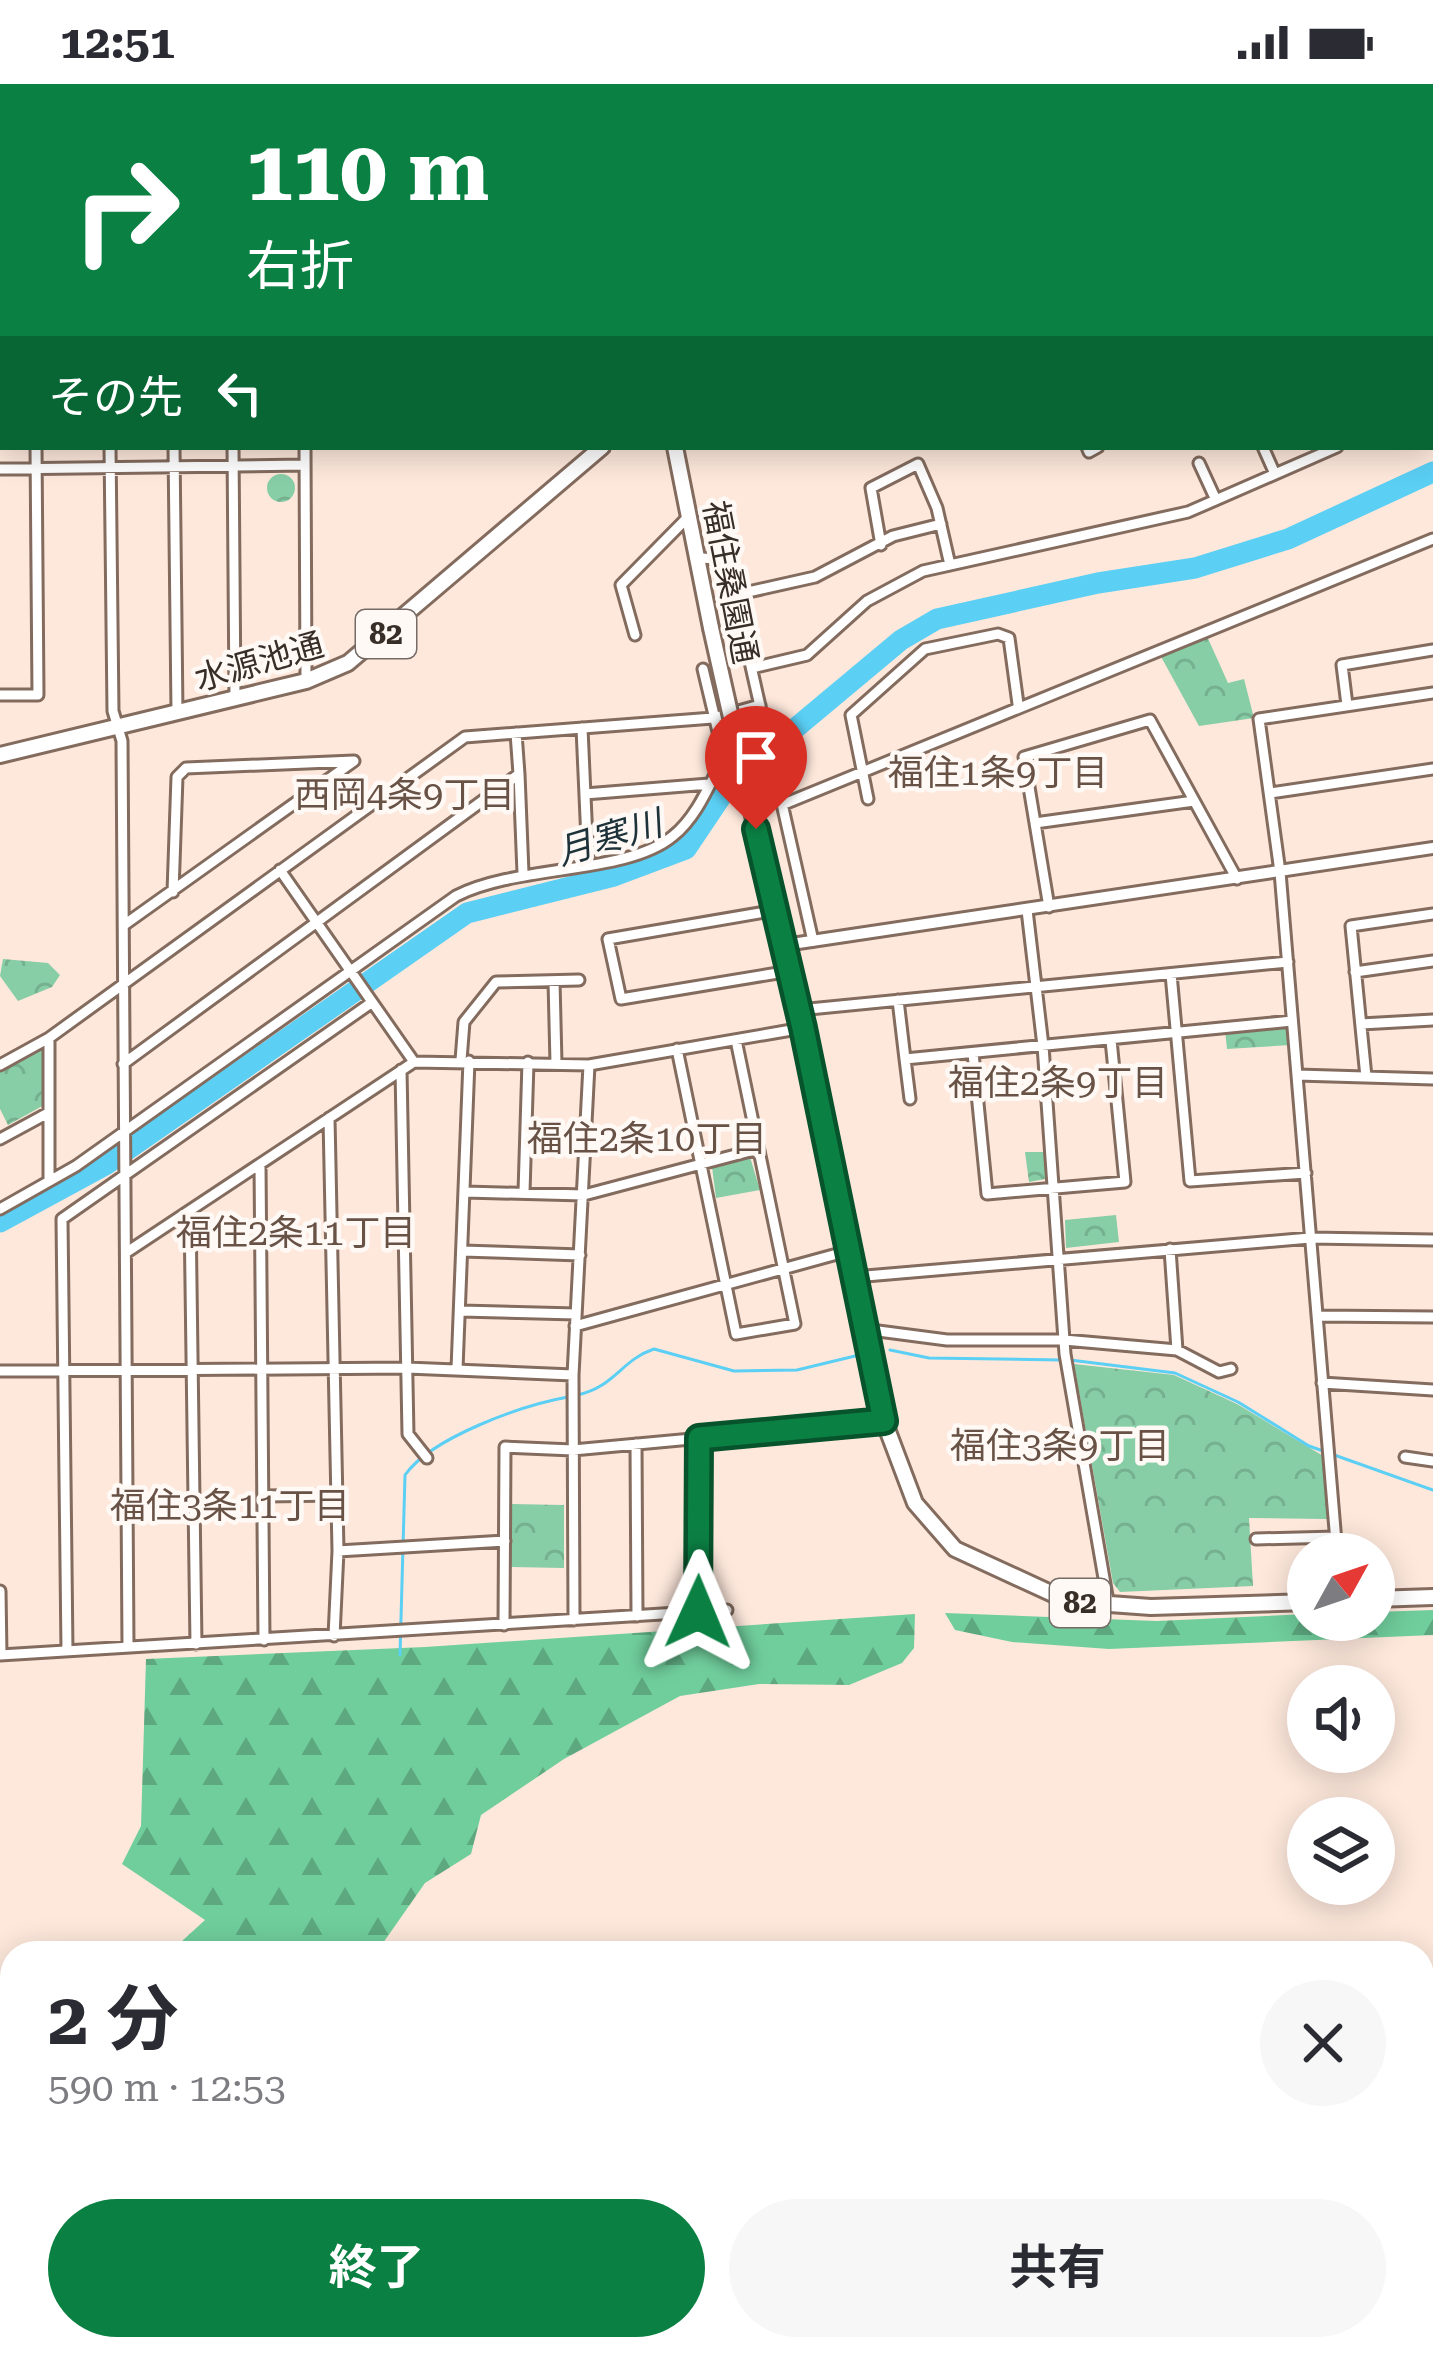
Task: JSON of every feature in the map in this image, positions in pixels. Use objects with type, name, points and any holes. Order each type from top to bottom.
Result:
[{"type":"main road","name":"水源池通","points":[[0,755],[306,681],[348,663],[599,450]]},
{"type":"main road","name":"福住桑園通","points":[[676,450],[702,558],[711,628],[803,1028],[863,1329],[884,1421],[915,1503],[955,1549],[1037,1591],[1109,1606],[1287,1602]]},
{"type":"main road","points":[[1395,1598],[1433,1597]]},
{"type":"street","points":[[0,695],[38,695],[36,450]]},
{"type":"street","points":[[110,450],[112,711],[119,727],[124,925],[128,1647]]},
{"type":"street","points":[[174,450],[177,712]]},
{"type":"street","points":[[233,450],[235,698]]},
{"type":"street","points":[[305,450],[306,681]]},
{"type":"street","points":[[1264,450],[1275,474]]},
{"type":"street","points":[[752,668],[807,656],[867,601],[923,571],[1189,512],[1330,450]]},
{"type":"street","points":[[1199,463],[1216,500]]},
{"type":"street","points":[[881,544],[871,488],[918,464],[950,565]]},
{"type":"street","points":[[0,469],[305,465]]},
{"type":"street","points":[[634,635],[621,585],[692,513]]},
{"type":"street","points":[[734,595],[815,577],[881,544],[940,524]]},
{"type":"street","points":[[784,804],[1018,704],[1433,539]]},
{"type":"street","points":[[702,558],[726,558],[813,941]]},
{"type":"street","points":[[868,800],[853,710],[925,649],[998,634],[1009,638],[1018,704]]},
{"type":"street","points":[[1347,705],[1342,664],[1433,650]]},
{"type":"street","points":[[0,1209],[126,1133],[351,976],[456,896],[523,873],[657,847],[676,834],[724,757],[703,669]]},
{"type":"street","points":[[1336,1533],[1280,872],[1258,719],[1433,693]]},
{"type":"street","points":[[0,1065],[49,1038],[465,736],[713,718],[760,705]]},
{"type":"street","points":[[1049,907],[1024,757],[1150,720],[1237,879]]},
{"type":"street","points":[[582,728],[588,863]]},
{"type":"street","points":[[516,733],[523,873]]},
{"type":"street","points":[[124,925],[173,892],[354,761],[186,768],[177,777],[173,892]]},
{"type":"street","points":[[1270,793],[1433,769]]},
{"type":"street","points":[[123,1064],[519,775]]},
{"type":"street","points":[[585,794],[710,784]]},
{"type":"street","points":[[1035,823],[1194,801]]},
{"type":"street","points":[[784,945],[1433,848]]},
{"type":"street","points":[[280,870],[414,1062]]},
{"type":"street","points":[[777,910],[608,938],[612,959],[621,999],[790,971]]},
{"type":"street","points":[[1027,910],[1043,1046],[1065,1354],[1109,1606]]},
{"type":"street","points":[[1366,1077],[1351,926],[1433,914]]},
{"type":"street","points":[[1354,972],[1433,961]]},
{"type":"street","points":[[799,1010],[1288,962]]},
{"type":"street","points":[[1171,974],[1190,1181],[1306,1173]]},
{"type":"street","points":[[457,1369],[465,1192],[464,1022],[496,982],[579,980]]},
{"type":"street","points":[[554,981],[556,1063]]},
{"type":"street","points":[[898,1000],[910,1099]]},
{"type":"street","points":[[67,1651],[62,1220],[368,1001]]},
{"type":"street","points":[[1361,1024],[1433,1020]]},
{"type":"street","points":[[905,1059],[1292,1021]]},
{"type":"street","points":[[127,1252],[414,1062],[589,1065],[803,1028]]},
{"type":"street","points":[[49,1038],[49,1181]]},
{"type":"street","points":[[677,1048],[736,1334],[795,1324],[736,1040]]},
{"type":"street","points":[[973,1053],[986,1194],[1053,1190],[1125,1182],[1111,1040]]},
{"type":"street","points":[[524,1192],[527,1062]]},
{"type":"street","points":[[574,1620],[573,1381],[589,1065]]},
{"type":"street","points":[[400,1070],[408,1434],[423,1454]]},
{"type":"street","points":[[1297,1075],[1433,1078]]},
{"type":"street","points":[[0,1139],[47,1113]]},
{"type":"street","points":[[329,1118],[338,1551],[334,1636]]},
{"type":"street","points":[[465,1192],[584,1195],[758,1149]]},
{"type":"street","points":[[260,1164],[264,1640]]},
{"type":"street","points":[[190,1212],[196,1644]]},
{"type":"street","points":[[854,1277],[1310,1238],[1433,1240]]},
{"type":"street","points":[[1170,1250],[1177,1350]]},
{"type":"street","points":[[461,1311],[576,1320],[848,1251]]},
{"type":"street","points":[[463,1252],[580,1255]]},
{"type":"street","points":[[1317,1316],[1433,1317]]},
{"type":"street","points":[[863,1329],[947,1340],[1064,1340],[1177,1350],[1219,1372],[1231,1369]]},
{"type":"street","points":[[0,1371],[407,1368],[573,1381]]},
{"type":"street","points":[[1322,1383],[1433,1390]]},
{"type":"street","points":[[504,1624],[505,1447],[572,1450],[884,1421]]},
{"type":"street","points":[[698,1612],[699,1438]]},
{"type":"street","points":[[636,1444],[637,1616]]},
{"type":"street","points":[[1405,1457],[1433,1461]]},
{"type":"street","points":[[265,1496],[337,1495]]},
{"type":"street","points":[[1256,1539],[1287,1538]]},
{"type":"street","points":[[338,1551],[505,1541]]},
{"type":"street","points":[[0,1591],[0,1655],[727,1610]]},
{"type":"green space","points":[[281,474],[291,478],[295,488],[291,498],[281,502],[271,498],[267,488],[271,478]]},
{"type":"green space","points":[[1206,634],[1228,683],[1244,679],[1254,718],[1199,726],[1159,653]]},
{"type":"green space","points":[[3,959],[48,963],[60,975],[52,987],[18,1001],[0,976]]},
{"type":"green space","points":[[1291,1025],[1291,1045],[1227,1049],[1225,1030]]},
{"type":"green space","points":[[46,1042],[46,1104],[8,1125],[0,1109],[0,1070]]},
{"type":"green space","points":[[1025,1152],[1046,1152],[1045,1179],[1029,1182]]},
{"type":"green space","points":[[750,1157],[760,1190],[716,1198],[712,1167]]},
{"type":"green space","points":[[1116,1215],[1119,1242],[1066,1248],[1065,1220]]},
{"type":"green space","points":[[1074,1364],[1174,1375],[1237,1404],[1325,1457],[1328,1519],[1249,1518],[1253,1586],[1120,1592],[1113,1583]]},
{"type":"green space","points":[[511,1504],[564,1505],[564,1568],[511,1567]]},
{"type":"green space","points":[[1181,1542],[1183,1575],[1120,1578],[1119,1545]]},
{"type":"green space","points":[[1433,1610],[1433,1635],[1395,1637],[1395,1611]]},
{"type":"green space","points":[[945,1613],[1157,1621],[1287,1615],[1287,1641],[1294,1641],[1109,1649],[1012,1642],[955,1630]]},
{"type":"green space","points":[[915,1614],[914,1648],[902,1663],[849,1685],[759,1684],[680,1696],[564,1759],[481,1815],[471,1854],[425,1883],[384,1941],[182,1941],[205,1920],[122,1864],[141,1826],[146,1659],[425,1647]]},
{"type":"waterway","name":"月寒川","points":[[0,1222],[107,1164],[467,913],[614,876],[686,849],[731,782],[901,640],[937,619],[1098,583],[1195,568],[1288,539],[1433,472]]},
{"type":"waterway","points":[[577,1395],[600,1386],[654,1349],[734,1371],[797,1370],[855,1356]]},
{"type":"waterway","points":[[890,1350],[929,1358],[1061,1360]]},
{"type":"waterway","points":[[1070,1360],[1175,1373],[1238,1402],[1309,1446],[1433,1490]]},
{"type":"waterway","points":[[400,1655],[405,1475],[457,1436],[504,1415],[568,1397]]},
{"type":"district","name":"福住1条9丁目","points":[[998,772]]},
{"type":"district","name":"西岡4条9丁目","points":[[405,794]]},
{"type":"district","name":"福住2条9丁目","points":[[1058,1082]]},
{"type":"district","name":"福住2条10丁目","points":[[647,1138]]},
{"type":"district","name":"福住2条11丁目","points":[[296,1232]]},
{"type":"district","name":"福住3条9丁目","points":[[1060,1445]]},
{"type":"district","name":"福住3条11丁目","points":[[230,1505]]},
{"type":"route","points":[[698,1612],[699,1438],[884,1421],[803,1028],[756,829]]}]
